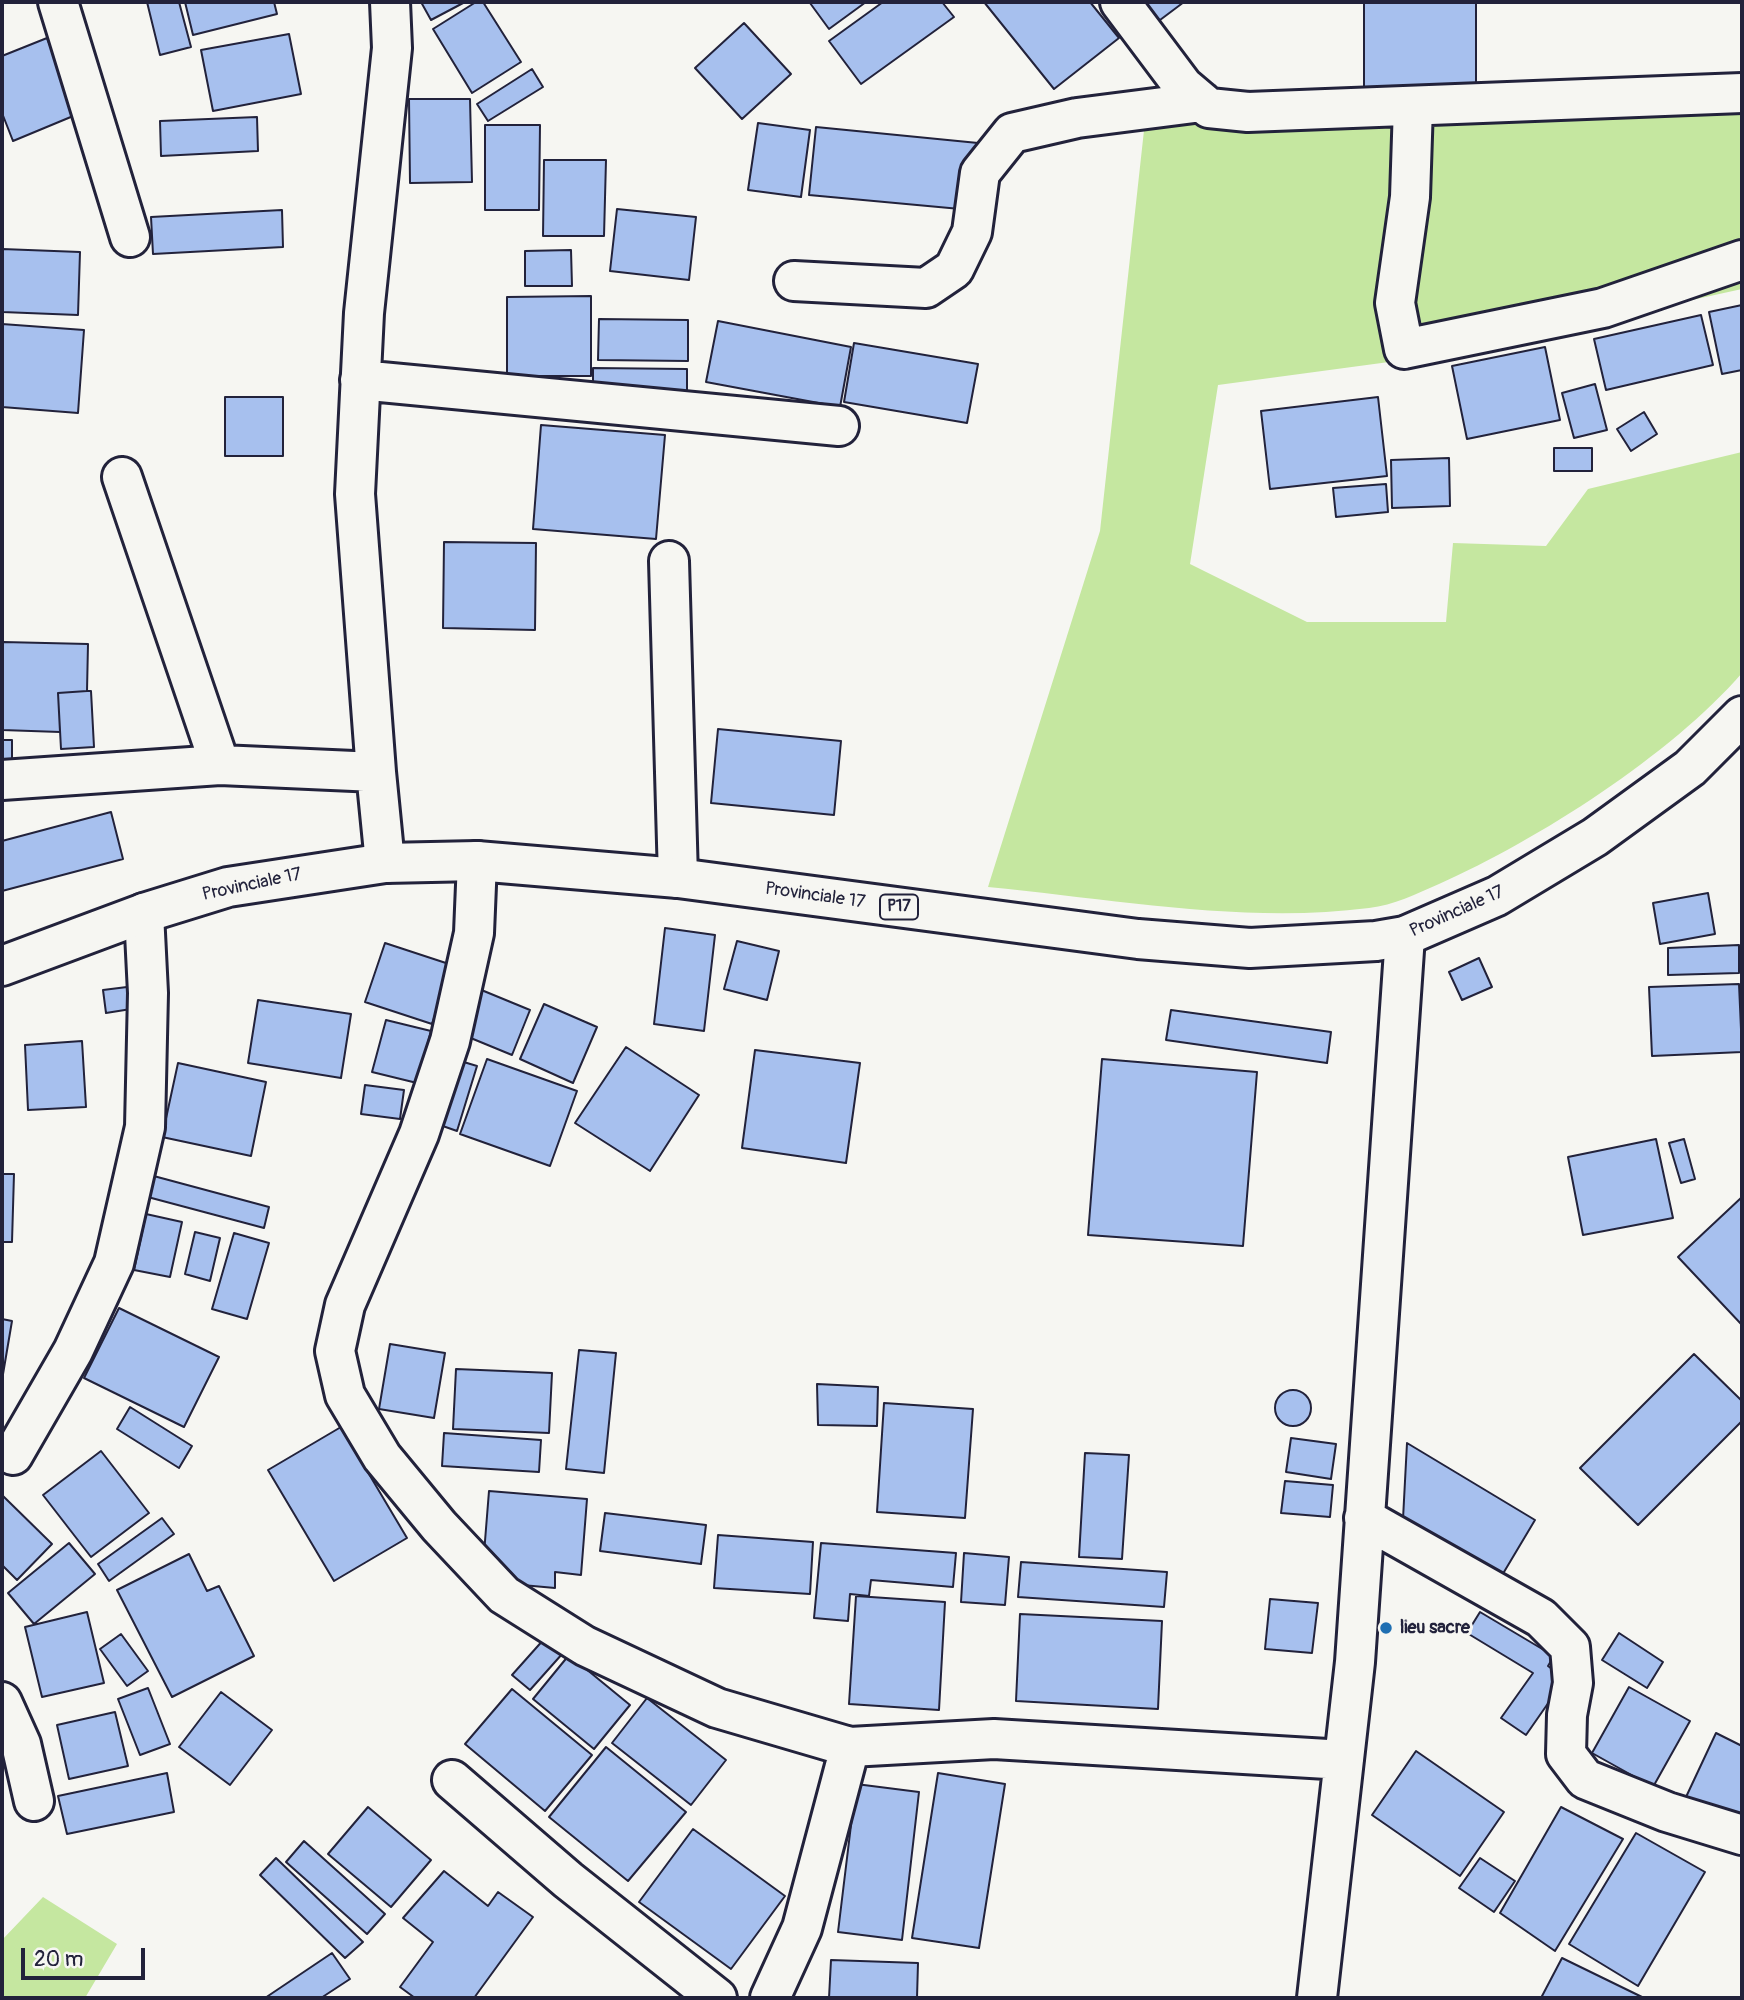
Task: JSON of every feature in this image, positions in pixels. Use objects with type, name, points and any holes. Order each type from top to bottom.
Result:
[{"type":"street","points":[[58,2],[130,237]]},
{"type":"street","points":[[384,863],[355,494],[364,313],[392,48],[390,2]]},
{"type":"street","points":[[1120,2],[1183,86],[1209,108],[1248,112],[1742,93]]},
{"type":"street","points":[[794,281],[926,289],[954,269],[972,232],[981,173],[1012,133],[1077,118],[1202,102]]},
{"type":"street","points":[[1413,106],[1410,197],[1395,303],[1404,349],[1603,308],[1742,260]]},
{"type":"street","points":[[360,380],[839,426]]},
{"type":"street","points":[[122,477],[220,765]]},
{"type":"street","points":[[670,561],[678,878]]},
{"type":"street","name":"Provinciale 17","points":[[2,966],[144,913],[228,887],[384,863],[477,861],[678,878],[1138,939],[1250,948],[1334,946],[1405,936],[1497,895],[1595,837],[1690,768],[1742,716]]},
{"type":"street","points":[[2,780],[220,765],[376,772]]},
{"type":"street","points":[[477,861],[474,933],[450,1041],[419,1134],[345,1305],[335,1351],[345,1395],[382,1457],[439,1526],[504,1595],[585,1646],[717,1708],[850,1746],[993,1739],[1344,1759]]},
{"type":"street","points":[[13,1455],[73,1351],[114,1263],[145,1127],[148,993],[144,913]]},
{"type":"street","points":[[1317,1998],[1355,1662],[1405,936]]},
{"type":"street","points":[[1364,1518],[1541,1618],[1570,1647],[1573,1683],[1567,1715],[1566,1754],[1585,1779],[1667,1812],[1742,1835]]},
{"type":"street","points":[[2,1702],[21,1744],[34,1801]]},
{"type":"street","points":[[770,1998],[802,1928],[850,1746]]},
{"type":"street","points":[[452,1780],[568,1880],[718,1998]]},
{"type":"green space","points":[[1742,76],[1742,289],[1441,355],[1218,385],[1190,564],[1307,622],[1446,622],[1453,543],[1546,546],[1588,489],[1742,452],[1742,673],[1679,734],[1601,793],[1560,820],[1478,866],[1405,899],[1369,908],[1322,912],[1227,912],[988,887],[1100,531],[1147,103]]},
{"type":"green space","points":[[43,1897],[117,1944],[85,1998],[2,1998],[2,1940]]},
{"type":"building","points":[[147,2],[179,2],[191,47],[160,55]]},
{"type":"building","points":[[185,2],[274,2],[277,14],[193,35]]},
{"type":"building","points":[[421,2],[465,2],[431,20]]},
{"type":"building","points":[[476,2],[483,2],[521,62],[472,93],[433,29]]},
{"type":"building","points":[[866,2],[829,29],[810,3]]},
{"type":"building","points":[[883,2],[942,2],[954,17],[861,84],[829,41]]},
{"type":"building","points":[[984,2],[1090,2],[1119,38],[1054,89]]},
{"type":"building","points":[[1139,2],[1184,2],[1156,23]]},
{"type":"building","points":[[1364,2],[1476,2],[1476,92],[1364,92]]},
{"type":"building","points":[[744,23],[791,74],[742,119],[695,68]]},
{"type":"building","points":[[289,34],[301,94],[213,111],[201,50]]},
{"type":"building","points":[[47,38],[78,114],[13,141],[2,113],[2,56]]},
{"type":"building","points":[[532,69],[543,87],[488,121],[477,104]]},
{"type":"building","points":[[409,99],[470,99],[472,182],[410,183]]},
{"type":"building","points":[[257,117],[258,151],[161,156],[160,121]]},
{"type":"building","points":[[758,123],[810,130],[801,197],[748,190]]},
{"type":"building","points":[[485,125],[540,125],[539,210],[485,210]]},
{"type":"building","points":[[816,127],[978,143],[971,210],[809,195]]},
{"type":"building","points":[[544,160],[606,160],[604,236],[543,236]]},
{"type":"building","points":[[617,209],[696,217],[689,280],[610,271]]},
{"type":"building","points":[[282,210],[283,247],[153,254],[151,217]]},
{"type":"building","points":[[2,249],[80,252],[78,315],[2,312]]},
{"type":"building","points":[[571,250],[572,286],[525,286],[525,251]]},
{"type":"building","points":[[591,296],[591,376],[507,376],[507,297]]},
{"type":"building","points":[[1742,305],[1742,370],[1722,374],[1709,312]]},
{"type":"building","points":[[1701,315],[1713,365],[1606,390],[1594,339]]},
{"type":"building","points":[[599,319],[688,320],[688,361],[598,360]]},
{"type":"building","points":[[718,321],[851,347],[840,407],[706,382]]},
{"type":"building","points":[[2,324],[84,330],[78,413],[2,407]]},
{"type":"building","points":[[854,343],[978,364],[967,423],[844,402]]},
{"type":"building","points":[[1545,347],[1560,420],[1467,439],[1452,366]]},
{"type":"building","points":[[593,368],[687,369],[687,419],[593,418]]},
{"type":"building","points":[[1595,384],[1607,430],[1574,438],[1562,393]]},
{"type":"building","points":[[225,397],[283,397],[283,456],[225,456]]},
{"type":"building","points":[[1378,397],[1387,476],[1270,489],[1261,411]]},
{"type":"building","points":[[1644,412],[1657,434],[1631,451],[1617,429]]},
{"type":"building","points":[[541,425],[665,435],[656,539],[533,529]]},
{"type":"building","points":[[1554,448],[1592,448],[1592,471],[1554,471]]},
{"type":"building","points":[[1449,458],[1450,506],[1392,508],[1391,460]]},
{"type":"building","points":[[1386,484],[1388,512],[1336,517],[1333,488]]},
{"type":"building","points":[[444,542],[536,543],[535,630],[443,628]]},
{"type":"building","points":[[3,642],[88,644],[87,691],[58,693],[60,732],[2,730]]},
{"type":"building","points":[[91,691],[94,747],[61,749],[58,693]]},
{"type":"building","points":[[718,729],[841,741],[834,815],[711,803]]},
{"type":"building","points":[[2,740],[12,740],[12,767],[2,767]]},
{"type":"building","points":[[111,812],[123,859],[2,891],[2,841]]},
{"type":"building","points":[[1708,893],[1715,934],[1660,944],[1653,903]]},
{"type":"building","points":[[665,928],[715,935],[704,1031],[654,1024]]},
{"type":"building","points":[[737,941],[779,951],[767,1000],[724,989]]},
{"type":"building","points":[[385,943],[452,965],[432,1024],[365,1002]]},
{"type":"building","points":[[1739,945],[1739,973],[1668,975],[1668,948]]},
{"type":"building","points":[[1479,958],[1492,987],[1462,1000],[1449,972]]},
{"type":"building","points":[[1739,984],[1742,1052],[1652,1056],[1649,987]]},
{"type":"building","points":[[127,987],[131,1009],[106,1013],[103,990]]},
{"type":"building","points":[[479,989],[530,1010],[512,1055],[461,1034]]},
{"type":"building","points":[[258,1000],[351,1014],[341,1078],[248,1063]]},
{"type":"building","points":[[544,1004],[597,1027],[573,1083],[520,1059]]},
{"type":"building","points":[[1171,1010],[1331,1032],[1327,1063],[1166,1040]]},
{"type":"building","points":[[386,1020],[431,1031],[417,1083],[372,1072]]},
{"type":"building","points":[[82,1041],[86,1107],[28,1110],[25,1045]]},
{"type":"building","points":[[626,1047],[699,1095],[650,1171],[575,1123]]},
{"type":"building","points":[[755,1050],[860,1063],[846,1163],[742,1148]]},
{"type":"building","points":[[487,1059],[577,1091],[550,1166],[460,1134]]},
{"type":"building","points":[[1102,1059],[1257,1072],[1243,1246],[1088,1235]]},
{"type":"building","points":[[457,1060],[477,1066],[457,1131],[437,1124]]},
{"type":"building","points":[[178,1063],[266,1082],[251,1156],[162,1137]]},
{"type":"building","points":[[365,1085],[404,1090],[400,1119],[361,1114]]},
{"type":"building","points":[[1656,1139],[1673,1218],[1583,1235],[1568,1157]]},
{"type":"building","points":[[1684,1139],[1695,1179],[1681,1183],[1669,1143]]},
{"type":"building","points":[[2,1174],[14,1174],[12,1242],[2,1242]]},
{"type":"building","points":[[150,1175],[269,1207],[264,1228],[144,1196]]},
{"type":"building","points":[[1742,1197],[1742,1325],[1678,1257]]},
{"type":"building","points":[[146,1214],[182,1222],[170,1277],[134,1270]]},
{"type":"building","points":[[195,1232],[220,1238],[210,1281],[185,1274]]},
{"type":"building","points":[[234,1233],[269,1243],[247,1319],[212,1309]]},
{"type":"building","points":[[119,1308],[219,1357],[184,1427],[84,1378]]},
{"type":"building","points":[[2,1319],[12,1321],[2,1380]]},
{"type":"building","points":[[390,1344],[445,1353],[434,1418],[379,1409]]},
{"type":"building","points":[[579,1350],[616,1353],[604,1473],[566,1469]]},
{"type":"building","points":[[1694,1354],[1742,1401],[1742,1421],[1638,1525],[1580,1468]]},
{"type":"building","points":[[456,1369],[552,1373],[549,1433],[453,1429]]},
{"type":"building","points":[[817,1384],[878,1387],[877,1426],[818,1425]]},
{"type":"building","points":[[1293,1390],[1306,1395],[1311,1408],[1306,1421],[1293,1426],[1280,1421],[1275,1408],[1280,1395]]},
{"type":"building","points":[[884,1403],[973,1409],[965,1518],[877,1512]]},
{"type":"building","points":[[130,1407],[192,1446],[179,1468],[117,1429]]},
{"type":"building","points":[[341,1427],[407,1538],[334,1581],[268,1470]]},
{"type":"building","points":[[444,1433],[541,1440],[539,1472],[442,1466]]},
{"type":"building","points":[[1291,1438],[1336,1444],[1331,1479],[1286,1472]]},
{"type":"building","points":[[1407,1443],[1535,1520],[1501,1577],[1403,1519]]},
{"type":"building","points":[[101,1451],[149,1513],[91,1557],[43,1495]]},
{"type":"building","points":[[1085,1453],[1129,1455],[1122,1559],[1079,1557]]},
{"type":"building","points":[[1285,1481],[1333,1485],[1330,1517],[1281,1513]]},
{"type":"building","points":[[489,1491],[587,1499],[581,1575],[555,1572],[555,1588],[500,1583],[483,1566]]},
{"type":"building","points":[[2,1495],[52,1544],[17,1580],[2,1565]]},
{"type":"building","points":[[605,1513],[706,1525],[701,1564],[600,1551]]},
{"type":"building","points":[[162,1518],[174,1534],[109,1581],[98,1564]]},
{"type":"building","points":[[718,1535],[813,1542],[810,1594],[714,1588]]},
{"type":"building","points":[[69,1543],[95,1574],[34,1624],[8,1593]]},
{"type":"building","points":[[821,1543],[956,1553],[953,1587],[871,1580],[869,1596],[850,1594],[848,1621],[814,1618]]},
{"type":"building","points":[[964,1553],[1009,1557],[1005,1605],[961,1602]]},
{"type":"building","points":[[189,1554],[207,1591],[219,1586],[254,1656],[172,1697],[117,1590]]},
{"type":"building","points":[[1021,1562],[1167,1572],[1164,1607],[1018,1597]]},
{"type":"building","points":[[856,1596],[945,1602],[939,1710],[849,1704]]},
{"type":"building","points":[[1270,1599],[1318,1603],[1312,1653],[1265,1649]]},
{"type":"building","points":[[87,1612],[104,1683],[42,1697],[25,1627]]},
{"type":"building","points":[[1480,1612],[1554,1656],[1548,1666],[1565,1679],[1526,1735],[1501,1718],[1533,1673],[1467,1633]]},
{"type":"building","points":[[1020,1614],[1162,1621],[1158,1709],[1016,1701]]},
{"type":"building","points":[[1619,1633],[1663,1662],[1647,1688],[1602,1660]]},
{"type":"building","points":[[121,1634],[148,1671],[127,1686],[100,1649]]},
{"type":"building","points":[[545,1638],[563,1653],[530,1690],[512,1675]]},
{"type":"building","points":[[569,1655],[630,1705],[594,1749],[533,1699]]},
{"type":"building","points":[[1629,1687],[1690,1721],[1653,1787],[1592,1753]]},
{"type":"building","points":[[148,1688],[170,1744],[140,1755],[118,1699]]},
{"type":"building","points":[[512,1689],[592,1755],[545,1811],[465,1744]]},
{"type":"building","points":[[221,1692],[272,1730],[230,1785],[179,1747]]},
{"type":"building","points":[[647,1698],[726,1760],[691,1805],[612,1743]]},
{"type":"building","points":[[115,1712],[128,1766],[69,1779],[57,1725]]},
{"type":"building","points":[[1716,1733],[1742,1746],[1742,1823],[1686,1797]]},
{"type":"building","points":[[606,1747],[686,1812],[628,1881],[549,1817]]},
{"type":"building","points":[[1416,1751],[1504,1812],[1460,1876],[1372,1815]]},
{"type":"building","points":[[167,1773],[174,1812],[67,1834],[58,1796]]},
{"type":"building","points":[[938,1773],[1005,1784],[979,1948],[912,1938]]},
{"type":"building","points":[[856,1784],[919,1792],[902,1940],[838,1932]]},
{"type":"building","points":[[368,1807],[431,1860],[391,1907],[328,1854]]},
{"type":"building","points":[[1561,1807],[1623,1839],[1555,1951],[1500,1913]]},
{"type":"building","points":[[693,1829],[785,1896],[731,1969],[639,1902]]},
{"type":"building","points":[[1636,1833],[1705,1872],[1638,1986],[1569,1944]]},
{"type":"building","points":[[304,1841],[385,1914],[367,1934],[286,1862]]},
{"type":"building","points":[[276,1858],[363,1942],[345,1958],[260,1875]]},
{"type":"building","points":[[1480,1858],[1515,1881],[1494,1912],[1459,1888]]},
{"type":"building","points":[[444,1871],[488,1906],[498,1892],[533,1917],[474,1998],[415,1998],[400,1987],[433,1942],[403,1918]]},
{"type":"building","points":[[332,1953],[350,1979],[321,1998],[265,1998]]},
{"type":"building","points":[[1562,1958],[1642,1997],[1541,1998]]},
{"type":"building","points":[[831,1960],[918,1963],[917,1998],[829,1998]]},
{"type":"place","name":"lieu sacre","points":[[1386,1628]]}]
